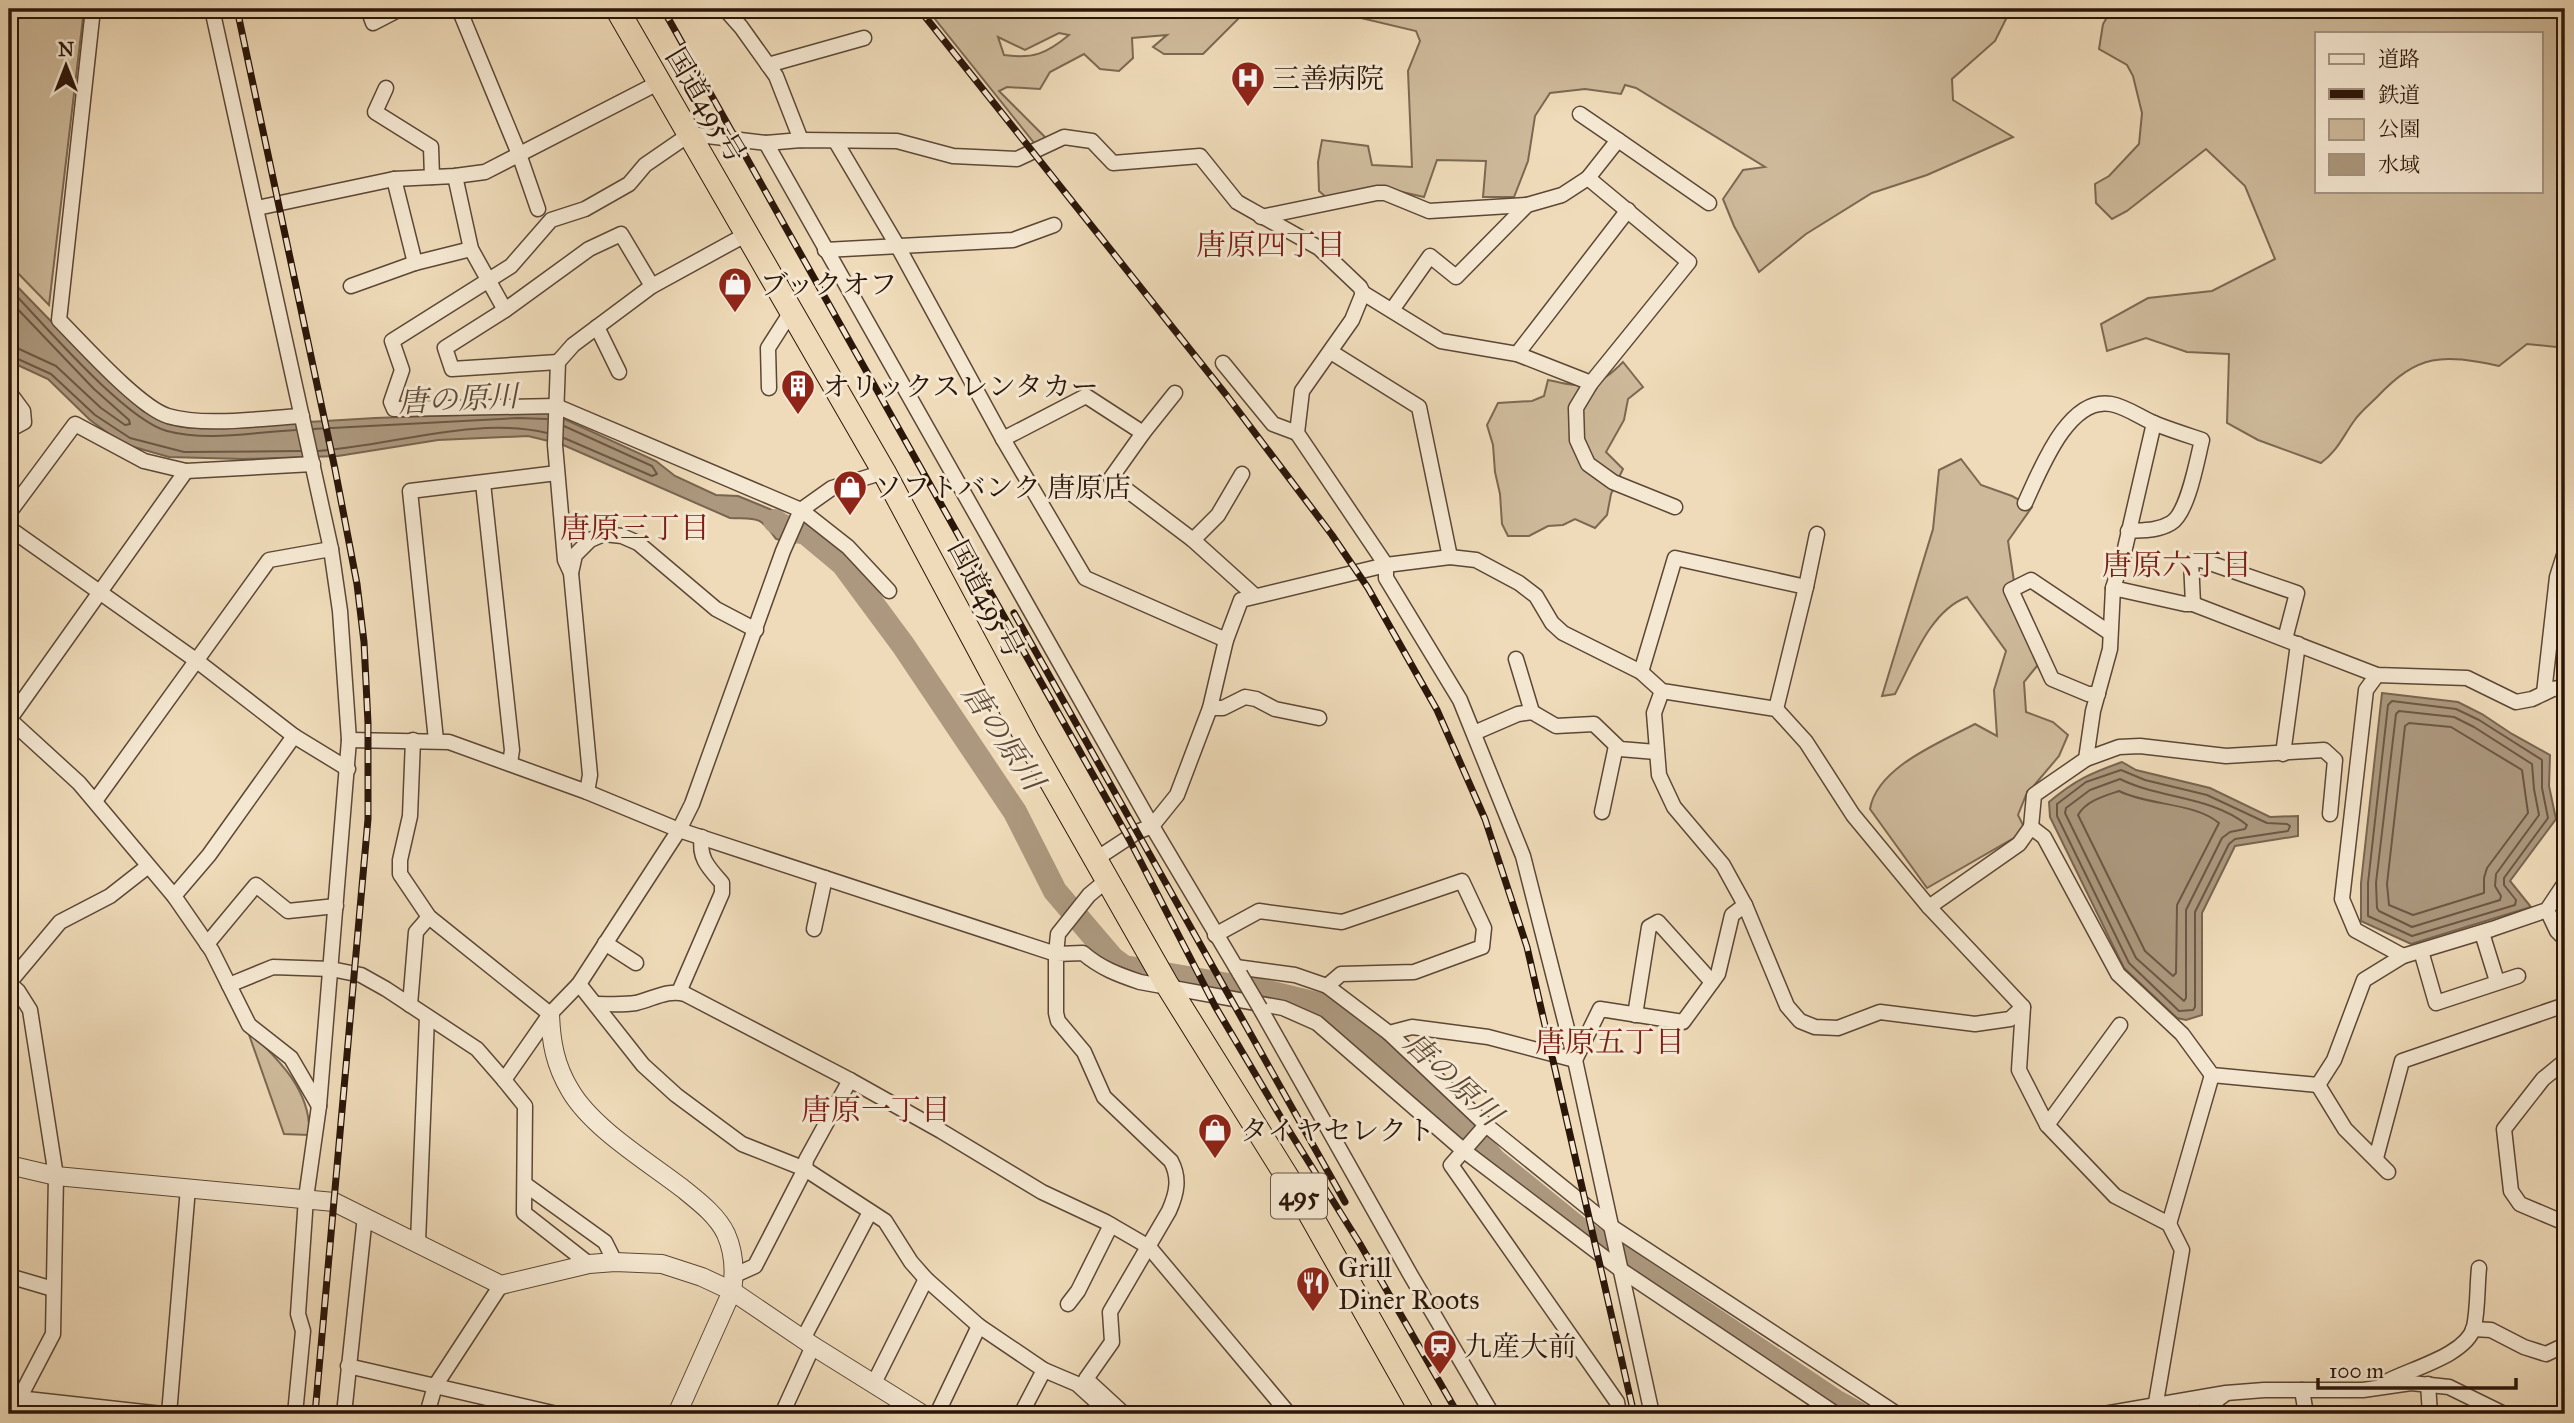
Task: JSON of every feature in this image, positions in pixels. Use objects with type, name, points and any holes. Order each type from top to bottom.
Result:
[{"type":"highway","name":"国道495号","points":[[617,9],[884,472],[1027,739],[1168,985]]},
{"type":"highway","name":"495","points":[[1168,985],[1309,1212],[1423,1414]]},
{"type":"street","points":[[93,9],[59,320],[139,399],[165,415],[193,421],[303,421]]},
{"type":"street","points":[[212,9],[331,549],[340,611],[349,740],[319,1107],[306,1198],[298,1314],[303,1331],[295,1414]]},
{"type":"street","points":[[368,9],[373,23],[400,9]]},
{"type":"street","points":[[459,9],[519,155],[538,209]]},
{"type":"street","points":[[724,9],[776,76],[801,140]]},
{"type":"street","points":[[768,65],[864,38]]},
{"type":"street","points":[[257,208],[394,179],[455,177],[485,172],[658,83]]},
{"type":"street","points":[[386,88],[375,111],[430,148],[432,177]]},
{"type":"street","points":[[1580,114],[1709,203]]},
{"type":"street","points":[[888,591],[848,547],[801,510],[556,410],[394,409],[391,402],[402,370],[392,341],[511,266],[551,220],[585,209],[629,184],[645,165],[690,134],[766,143],[801,140],[897,141],[953,156],[1017,159],[1064,137],[1092,141],[1113,163],[1200,156],[1237,202],[1319,248],[1363,293],[1441,341],[1517,354],[1591,383]]},
{"type":"street","points":[[1261,217],[1377,193],[1385,193],[1429,211],[1527,205],[1562,195],[1588,178],[1618,140]]},
{"type":"street","points":[[836,142],[897,244],[1003,439],[1085,578],[1226,640]]},
{"type":"street","points":[[766,143],[1152,826],[1260,1008],[1492,1414]]},
{"type":"street","points":[[455,177],[471,249],[505,310]]},
{"type":"street","points":[[1588,178],[1689,262],[1591,383],[1576,408],[1577,440],[1588,464],[1612,482],[1675,507]]},
{"type":"street","points":[[394,179],[415,262]]},
{"type":"street","points":[[1392,310],[1430,256],[1456,277],[1527,205]]},
{"type":"street","points":[[1517,354],[1628,210]]},
{"type":"street","points":[[825,250],[897,244],[1013,240],[1054,225]]},
{"type":"street","points":[[572,573],[565,560],[555,445],[558,362],[573,345],[652,286],[747,233]]},
{"type":"street","points":[[558,362],[452,369],[445,348],[505,310],[589,249],[621,234],[652,286]]},
{"type":"street","points":[[351,286],[415,262],[471,249]]},
{"type":"street","points":[[1297,433],[1302,391],[1352,320],[1363,293]]},
{"type":"street","points":[[769,388],[768,348],[791,312]]},
{"type":"street","points":[[597,327],[619,372]]},
{"type":"street","points":[[1331,352],[1419,407],[1450,557]]},
{"type":"street","points":[[1223,363],[1273,424],[1297,433],[1386,565],[1386,578],[1460,700],[1474,733],[1523,856],[1575,1060],[1651,1414]]},
{"type":"street","points":[[9,392],[23,411],[24,422],[9,430]]},
{"type":"street","points":[[1175,393],[1111,478],[1193,540],[1254,595]]},
{"type":"street","points":[[1003,439],[1086,396],[1143,433]]},
{"type":"street","points":[[2025,503],[2048,453],[2081,409],[2095,403],[2112,404],[2202,440],[2182,511],[2174,522],[2157,529],[2128,531]]},
{"type":"street","points":[[2086,759],[2098,694],[2110,649],[2113,588],[2154,423]]},
{"type":"street","points":[[9,513],[75,424],[144,461],[186,471],[313,464]]},
{"type":"street","points":[[186,471],[9,720],[79,783],[174,896],[207,944],[248,1025],[291,1058],[319,1107]]},
{"type":"street","points":[[504,1080],[550,1014],[579,984],[679,830],[692,804],[801,510],[832,488],[884,472]]},
{"type":"street","points":[[436,740],[411,491],[557,473]]},
{"type":"street","points":[[1193,540],[1218,514],[1242,474]]},
{"type":"street","points":[[483,483],[512,750],[510,763]]},
{"type":"street","points":[[9,528],[197,661],[294,736],[348,769]]},
{"type":"street","points":[[587,792],[590,775],[572,573],[575,555],[590,540],[604,534],[622,536],[638,543],[716,610],[755,630]]},
{"type":"street","points":[[1776,709],[1807,587],[1817,534]]},
{"type":"street","points":[[95,801],[269,560],[331,549]]},
{"type":"street","points":[[2544,693],[2557,577],[2565,552]]},
{"type":"street","points":[[1096,859],[1137,832],[1152,826],[1177,794],[1210,708],[1226,640],[1241,600],[1386,565],[1450,557],[1476,560],[1519,583],[1536,596],[1552,623],[1563,633],[1641,672],[1662,691],[1776,709],[1806,742],[1853,815],[1929,907],[2023,1007],[2019,1070],[2047,1125],[2115,1196],[2169,1224],[2182,1250],[2155,1409]]},
{"type":"street","points":[[1641,672],[1675,558],[1807,587]]},
{"type":"street","points":[[2193,604],[2190,561],[2201,560],[2297,593],[2283,754]]},
{"type":"street","points":[[2098,694],[2088,694],[2052,679],[2011,590],[2031,580],[2110,633]]},
{"type":"street","points":[[2113,588],[2193,604],[2377,675],[2467,678],[2516,702],[2565,687]]},
{"type":"street","points":[[1516,659],[1532,712]]},
{"type":"street","points":[[2377,675],[2365,690],[2342,899],[2355,930],[2403,956]]},
{"type":"street","points":[[1662,691],[1654,713],[1659,775],[1674,807],[1723,865],[1745,905],[1787,1006],[1800,1021],[1815,1027],[1838,1028],[1880,1012],[1975,1024],[2010,1019],[2023,1007]]},
{"type":"street","points":[[1210,708],[1223,708],[1245,697],[1275,709],[1319,718]]},
{"type":"street","points":[[1474,733],[1518,713],[1532,712],[1556,726],[1594,724],[1620,749],[1656,752]]},
{"type":"street","points":[[174,896],[209,855],[294,736]]},
{"type":"street","points":[[349,740],[449,741],[702,838],[1056,954],[1083,953],[1097,965],[1120,976],[1283,1008],[1317,1023],[1465,1148],[1620,1266],[1836,1414]]},
{"type":"street","points":[[413,740],[410,816],[400,860],[400,874],[429,917],[550,1014],[551,1043],[557,1064],[571,1093],[610,1133],[704,1206],[725,1232],[732,1251],[733,1283],[677,1414]]},
{"type":"street","points":[[1602,812],[1616,746]]},
{"type":"street","points":[[1929,907],[2019,844],[2031,827],[2034,795],[2086,759],[2119,747],[2140,746],[2226,756],[2324,750],[2335,760],[2330,814]]},
{"type":"street","points":[[2031,827],[2044,837],[2118,974],[2182,1034],[2212,1075],[2318,1085]]},
{"type":"street","points":[[679,992],[722,893],[722,883],[699,852],[702,838]]},
{"type":"street","points":[[15,1414],[14,1398],[53,1334],[56,1177],[30,1010],[18,991],[9,983],[60,922],[110,896],[148,867]]},
{"type":"street","points":[[814,929],[825,878]]},
{"type":"street","points":[[1107,880],[1089,895],[1058,934],[1056,1013],[1058,1021],[1084,1052],[1104,1097],[1171,1161],[1177,1172],[1176,1196],[1110,1312],[1112,1342],[1086,1379],[1124,1414]]},
{"type":"street","points":[[1215,935],[1259,911],[1342,922],[1462,881],[1484,928],[1482,947],[1414,972],[1341,974],[1327,986]]},
{"type":"street","points":[[2318,1085],[2334,1060],[2364,980],[2403,956],[2482,933],[2547,910],[2565,883]]},
{"type":"street","points":[[207,944],[256,885],[288,911],[337,906]]},
{"type":"street","points":[[1575,1060],[1600,1009],[1683,1022],[1718,974],[1732,915],[1745,905]]},
{"type":"street","points":[[2547,910],[2557,932],[2565,939]]},
{"type":"street","points":[[411,1005],[416,932],[429,917]]},
{"type":"street","points":[[1635,1015],[1650,927],[1658,922],[1712,982]]},
{"type":"street","points":[[2482,933],[2496,978]]},
{"type":"street","points":[[605,943],[636,963]]},
{"type":"street","points":[[2421,951],[2436,1003],[2518,976]]},
{"type":"street","points":[[229,985],[273,967],[331,969],[361,975],[477,1049],[525,1106],[524,1213],[589,1265]]},
{"type":"street","points":[[1238,971],[1295,975],[1327,986],[1389,1033],[1483,1128],[1613,1232],[1897,1414]]},
{"type":"street","points":[[579,984],[643,1065],[676,1095],[742,1144],[805,1168],[885,1221],[911,1262],[926,1279],[979,1326],[1044,1370],[1077,1384],[1110,1414]]},
{"type":"street","points":[[597,1004],[638,1002],[656,995],[679,992],[740,1021],[850,1080],[1042,1192],[1111,1225],[1149,1247],[1289,1414]]},
{"type":"street","points":[[2376,1158],[2402,1061],[2564,1010]]},
{"type":"street","points":[[418,1242],[427,1017]]},
{"type":"street","points":[[2047,1125],[2120,1026]]},
{"type":"street","points":[[1389,1033],[1412,1027],[1488,1037],[1575,1060]]},
{"type":"street","points":[[2565,1061],[2543,1079],[2504,1129],[2511,1191],[2520,1203],[2565,1223]]},
{"type":"street","points":[[2169,1224],[2212,1075]]},
{"type":"street","points":[[733,1283],[755,1266],[805,1168],[806,1160],[850,1080]]},
{"type":"street","points":[[2318,1085],[2345,1129],[2388,1172]]},
{"type":"street","points":[[1483,1128],[1451,1165],[1616,1402],[1619,1414]]},
{"type":"street","points":[[9,1165],[56,1177],[334,1202],[501,1284],[615,1262],[662,1264],[702,1277],[733,1283],[808,1342],[922,1414]]},
{"type":"street","points":[[526,1185],[605,1242],[615,1262]]},
{"type":"street","points":[[169,1414],[188,1188]]},
{"type":"street","points":[[782,1414],[808,1342],[870,1212]]},
{"type":"street","points":[[344,1414],[365,1216]]},
{"type":"street","points":[[1068,1304],[1078,1291],[1111,1225]]},
{"type":"street","points":[[2377,1387],[2405,1371],[2440,1359],[2464,1343],[2473,1329],[2479,1268]]},
{"type":"street","points":[[9,1276],[53,1289]]},
{"type":"street","points":[[874,1383],[926,1279]]},
{"type":"street","points":[[427,1414],[435,1386],[501,1284]]},
{"type":"street","points":[[937,1414],[979,1326]]},
{"type":"street","points":[[2473,1329],[2491,1330],[2524,1347],[2546,1354],[2565,1345]]},
{"type":"street","points":[[348,1366],[557,1414]]},
{"type":"street","points":[[1021,1414],[1044,1370]]},
{"type":"street","points":[[2104,1414],[2155,1409],[2226,1393],[2377,1387],[2411,1383],[2449,1387],[2504,1414]]},
{"type":"street","points":[[2428,1384],[2430,1414]]},
{"type":"street","points":[[2302,1390],[2306,1414]]},
{"type":"street","points":[[2199,1414],[2226,1393]]},
{"type":"street","points":[[14,1398],[162,1414]]},
{"type":"green space","points":[[9,9],[84,9],[49,305],[9,264]]},
{"type":"green space","points":[[927,9],[1248,9],[1203,54],[1164,54],[1153,47],[1167,35],[1132,38],[1133,58],[1119,71],[1100,69],[1084,54],[1050,72],[1040,89],[1007,87],[999,91],[1046,138],[1035,144]],"holes":[[[1059,33],[1069,35],[1046,51],[1023,56],[1004,55],[998,37],[1025,50]]]},
{"type":"green space","points":[[1323,9],[2011,9],[1995,41],[1952,79],[1953,100],[2013,137],[1927,175],[1872,193],[1806,234],[1759,272],[1723,199],[1743,170],[1765,167],[1636,88],[1625,85],[1621,94],[1585,89],[1550,93],[1535,116],[1528,161],[1514,197],[1483,197],[1486,161],[1437,160],[1424,197],[1376,186],[1327,198],[1319,191],[1318,162],[1322,140],[1368,146],[1372,165],[1412,167],[1408,71],[1420,41],[1416,31]]},
{"type":"green space","points":[[2112,9],[2565,9],[2565,348],[2527,344],[2499,366],[2446,359],[2419,365],[2392,383],[2362,412],[2336,448],[2321,463],[2258,440],[2227,423],[2229,354],[2187,352],[2146,338],[2107,351],[2101,324],[2148,298],[2212,291],[2275,259],[2245,186],[2206,149],[2127,211],[2112,219],[2096,203],[2095,184],[2109,176],[2139,144],[2142,113],[2133,76],[2127,65],[2099,49],[2103,24]]},
{"type":"green space","points":[[1623,362],[1643,387],[1628,399],[1624,420],[1606,452],[1623,469],[1611,494],[1607,515],[1595,528],[1575,519],[1563,525],[1548,526],[1529,536],[1508,536],[1502,524],[1493,445],[1487,425],[1498,403],[1532,401],[1544,396],[1548,380],[1571,385],[1597,382]]},
{"type":"green space","points":[[1961,459],[1981,485],[2012,496],[2032,507],[2008,541],[2020,622],[2039,639],[2037,666],[2024,682],[2026,712],[2053,722],[2068,735],[2059,756],[2026,795],[2018,815],[2026,831],[1927,888],[1870,809],[1875,794],[1897,768],[1929,748],[1975,724],[1997,736],[1994,690],[2006,651],[1967,597],[1943,613],[1933,625],[1895,694],[1882,696],[1933,529],[1939,470]]},
{"type":"green space","points":[[247,1029],[281,1063],[299,1089],[305,1104],[309,1135],[284,1134]]},
{"type":"water","points":[[9,278],[105,377],[143,411],[168,424],[189,428],[227,427],[375,418],[549,412],[656,461],[675,476],[716,495],[738,496],[789,517],[804,520],[806,533],[794,544],[776,539],[757,520],[730,518],[561,444],[528,436],[438,440],[338,456],[243,459],[169,457],[127,445],[90,420],[48,379],[9,361]]},
{"type":"water","points":[[2382,693],[2458,702],[2550,755],[2549,786],[2556,819],[2510,881],[2531,907],[2411,944],[2361,921],[2361,883]]},
{"type":"water","points":[[2122,762],[2136,770],[2210,788],[2270,817],[2298,816],[2298,836],[2235,846],[2202,913],[2202,1015],[2186,1020],[2177,1018],[2124,968],[2050,817],[2049,802],[2058,794],[2084,778]]},
{"type":"waterway","name":"唐の原川","points":[[775,521],[785,528],[806,533],[843,564],[903,645],[1015,812],[1055,891],[1113,959],[1124,967],[1263,991],[1329,1007],[1407,1075],[1494,1160],[1578,1228],[1835,1401],[1859,1414]]},
{"type":"railway","points":[[237,9],[335,469],[357,584],[364,642],[368,723],[368,819],[315,1414]]},
{"type":"railway","points":[[663,9],[1129,839],[1215,1006],[1360,1244],[1458,1414]]},
{"type":"railway","points":[[919,9],[1227,396],[1332,535],[1368,588],[1437,710],[1485,819],[1527,947],[1634,1414]]},
{"type":"railway","points":[[1014,613],[1345,1202]]},
{"type":"place","name":"三善病院","points":[[1248,108]]},
{"type":"place","name":"ブックオフ","points":[[735,314]]},
{"type":"place","name":"オリックスレンタカー","points":[[798,416]]},
{"type":"place","name":"ソフトバンク 唐原店","points":[[850,517]]},
{"type":"place","name":"タイヤセレクト","points":[[1215,1160]]},
{"type":"place","name":"Grill Diner Roots","points":[[1313,1313]]},
{"type":"place","name":"九産大前","points":[[1440,1376]]},
{"type":"district","name":"唐原四丁目","points":[[1271,245]]},
{"type":"district","name":"唐原三丁目","points":[[635,528]]},
{"type":"district","name":"唐原六丁目","points":[[2177,565]]},
{"type":"district","name":"唐原五丁目","points":[[1610,1042]]},
{"type":"district","name":"唐原一丁目","points":[[876,1110]]}]
